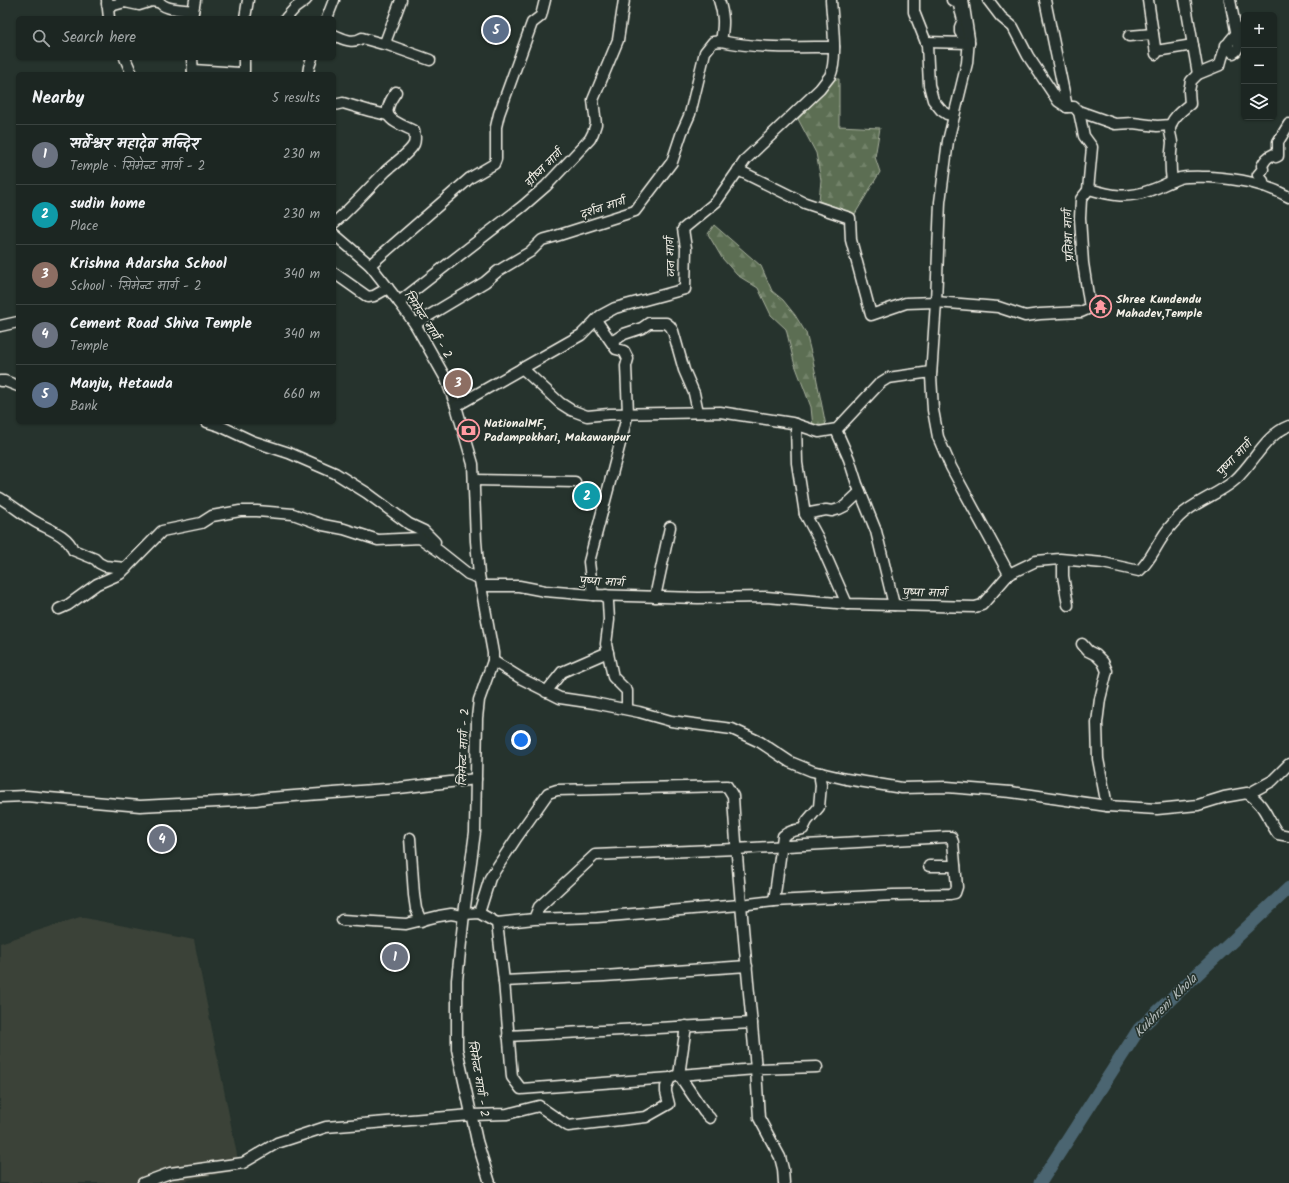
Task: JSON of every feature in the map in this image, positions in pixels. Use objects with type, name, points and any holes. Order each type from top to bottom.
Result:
[{"type":"street","points":[[109,16],[107,2],[114,4],[125,2],[139,4],[158,1],[169,8],[193,14],[195,0]]},
{"type":"street","points":[[245,16],[248,0]]},
{"type":"street","points":[[288,16],[306,0]]},
{"type":"street","points":[[328,16],[334,0]]},
{"type":"street","points":[[336,36],[349,41],[362,38],[384,44],[401,0]]},
{"type":"street","points":[[370,265],[470,178],[494,164],[496,159],[496,127],[499,114],[532,23],[541,16],[545,0]]},
{"type":"street","name":"ग्रीष्म मार्ग","points":[[399,302],[523,206],[546,186],[590,139],[596,124],[592,100],[618,40],[624,0]]},
{"type":"street","points":[[719,0],[724,15],[724,26],[721,41],[765,46],[834,47]]},
{"type":"street","name":"जन मार्ग","points":[[456,406],[581,335],[600,316],[615,308],[685,289],[686,248],[683,229],[716,202],[746,159],[820,88],[830,76],[833,67],[834,47],[831,0]]},
{"type":"street","points":[[914,0],[914,12],[927,45],[929,85],[933,100],[941,110],[954,116]]},
{"type":"street","points":[[952,0],[958,2],[963,20],[960,26],[960,32],[969,43]]},
{"type":"street","points":[[963,0],[969,43],[967,63],[948,141],[940,202],[936,302],[931,372],[933,410],[938,437],[951,467],[1009,574]]},
{"type":"street","points":[[988,0],[1001,17],[1013,28],[1028,56],[1058,101],[1067,107],[1074,107],[1078,110],[1115,124],[1134,123],[1157,126],[1171,125]]},
{"type":"street","points":[[1045,0],[1067,107]]},
{"type":"street","points":[[1148,0],[1156,52],[1193,45]]},
{"type":"street","points":[[1186,0],[1198,74]]},
{"type":"street","points":[[1172,181],[1170,163],[1172,142],[1170,132],[1171,125],[1173,120],[1190,104],[1189,87],[1191,81],[1198,74],[1220,65],[1226,45],[1232,53],[1236,51],[1239,46],[1230,0]]},
{"type":"street","points":[[1129,36],[1153,34]]},
{"type":"street","points":[[386,41],[388,45],[430,60]]},
{"type":"street","name":"दर्शन मार्ग","points":[[415,324],[485,282],[498,271],[530,252],[542,240],[635,211],[672,162],[690,114],[705,52],[713,42],[721,41]]},
{"type":"street","points":[[926,42],[969,43]]},
{"type":"street","points":[[126,60],[131,72]]},
{"type":"street","points":[[192,60],[193,72]]},
{"type":"street","points":[[242,72],[244,71],[244,60]]},
{"type":"street","points":[[308,72],[311,60]]},
{"type":"street","points":[[387,115],[390,102],[396,92]]},
{"type":"street","points":[[336,105],[343,103],[370,112],[387,115],[392,121],[414,131],[415,140],[410,150],[384,173],[336,221]]},
{"type":"street","points":[[1078,110],[1084,136],[1092,147],[1088,190],[1106,194],[1128,196],[1150,190],[1179,178],[1193,176],[1232,179],[1264,186],[1289,197]]},
{"type":"street","points":[[1264,186],[1263,181],[1258,175],[1263,168],[1262,166],[1265,160],[1274,154],[1276,157],[1278,156],[1278,142],[1289,124]]},
{"type":"street","points":[[738,170],[805,204],[850,218],[851,240],[871,315],[906,303],[936,302]]},
{"type":"street","name":"प्रतिभा मार्ग","points":[[936,302],[998,307],[1025,316],[1081,312],[1090,308],[1083,263],[1080,218],[1081,199],[1088,190]]},
{"type":"street","name":"सिमेन्ट मार्ग - 2","points":[[336,236],[370,265],[415,324],[446,379],[456,406],[473,464],[476,541],[480,582],[493,653],[493,661],[479,700],[477,718],[475,832],[463,915],[457,980],[457,1049],[477,1141],[490,1183]]},
{"type":"street","points":[[336,274],[368,297],[374,296],[388,288]]},
{"type":"street","points":[[593,595],[589,562],[628,413],[626,366],[628,359],[624,352],[616,349],[596,320]]},
{"type":"street","points":[[0,326],[16,322]]},
{"type":"street","points":[[612,342],[624,334],[642,328],[649,323],[668,324],[673,331],[684,370],[694,393],[698,412]]},
{"type":"street","points":[[522,368],[560,403],[571,410],[587,416],[628,413],[720,412],[796,424],[819,432],[837,429],[880,383],[888,378],[931,372]]},
{"type":"street","points":[[0,381],[5,381],[16,385]]},
{"type":"street","points":[[214,424],[252,441],[289,453],[335,473],[367,493],[409,524],[424,531],[431,539],[450,553],[453,562]]},
{"type":"street","points":[[796,424],[797,463],[805,514],[818,538],[847,604]]},
{"type":"street","name":"पुष्पा मार्ग","points":[[480,582],[519,586],[545,591],[593,595],[698,598],[766,597],[847,604],[975,607],[982,605],[1009,574],[1036,560],[1063,560],[1103,563],[1140,571],[1146,565],[1163,536],[1179,517],[1195,504],[1235,480],[1270,440],[1284,428],[1289,426]]},
{"type":"street","points":[[837,429],[876,531],[894,605]]},
{"type":"street","points":[[474,480],[575,482]]},
{"type":"street","points":[[805,514],[839,509],[845,506],[860,492]]},
{"type":"street","points":[[0,498],[12,504],[34,521],[60,535],[69,543],[72,550],[95,559],[105,566],[126,568]]},
{"type":"street","points":[[59,609],[68,605],[97,584],[120,574],[162,531],[201,523],[212,516],[240,511],[257,510],[293,514],[378,540],[420,538],[480,582]]},
{"type":"street","points":[[655,597],[670,527]]},
{"type":"street","points":[[1063,560],[1063,576],[1068,604]]},
{"type":"street","points":[[606,595],[609,620],[606,644],[613,677],[627,691],[626,709]]},
{"type":"street","points":[[1082,644],[1088,652],[1096,655],[1103,662],[1106,671],[1100,699],[1097,724],[1098,759],[1106,806]]},
{"type":"street","points":[[546,692],[562,672],[608,652]]},
{"type":"street","points":[[493,661],[522,679],[560,698],[626,709],[671,721],[732,730],[760,742],[790,762],[812,772],[902,788],[947,787],[1011,792],[1106,806],[1157,809],[1198,805],[1224,797],[1248,794],[1272,781],[1289,764]]},
{"type":"street","points":[[774,901],[783,836],[792,830],[803,829],[807,821],[819,807],[821,773]]},
{"type":"street","points":[[0,797],[26,796],[140,806],[256,800],[399,788],[476,779]]},
{"type":"street","points":[[479,913],[490,878],[548,794],[557,790],[727,786],[733,796],[740,905],[747,966],[759,1118],[780,1157],[784,1183]]},
{"type":"street","points":[[1248,794],[1256,799],[1266,812],[1278,834],[1289,836]]},
{"type":"street","points":[[342,920],[406,924],[451,914],[463,915],[479,913],[497,923],[534,919],[597,917],[774,901],[893,895],[950,894],[955,893],[957,887],[953,842],[951,837],[595,855],[539,907],[534,919]]},
{"type":"street","points":[[410,838],[414,895],[416,909],[421,921]]},
{"type":"street","points":[[929,866],[955,866]]},
{"type":"street","points":[[497,923],[504,981],[512,1077],[521,1089],[756,1069],[817,1067]]},
{"type":"street","points":[[504,981],[747,966]]},
{"type":"street","points":[[508,1036],[752,1023]]},
{"type":"street","points":[[143,1183],[170,1173],[243,1163],[277,1143],[326,1127],[471,1115],[507,1114],[540,1106],[568,1126],[646,1117],[669,1104],[666,1087],[674,1077],[686,1026]]},
{"type":"street","points":[[674,1077],[710,1118]]},
{"type":"shaded area","points":[[80,917],[194,940],[240,1170],[171,1183],[0,1183],[0,943]]},
{"type":"green space","points":[[832,79],[839,79],[839,126],[880,128],[875,157],[880,172],[855,214],[819,201],[821,180],[816,153],[798,119],[822,94]]},
{"type":"green space","points":[[714,225],[761,266],[772,291],[783,300],[795,315],[806,333],[826,426],[813,427],[811,407],[794,362],[786,329],[771,315],[758,288],[737,275],[722,258],[708,234]]},
{"type":"waterway","name":"Kukhreni Khola","points":[[1040,1183],[1139,1029],[1289,888]]},
{"type":"place","name":"Manju, Hetauda","points":[[496,30]]},
{"type":"place","name":"Shree Kundendu Mahadev,Temple","points":[[1101,306]]},
{"type":"place","name":"Krishna Adarsha School","points":[[458,383]]},
{"type":"place","name":"NationalMF, Padampokhari, Makawanpur","points":[[469,430]]},
{"type":"place","name":"sudin home","points":[[587,496]]},
{"type":"place","name":"Cement Road Shiva Temple","points":[[162,839]]},
{"type":"place","name":"सर्वेश्वर महादेव मन्दिर","points":[[395,957]]}]
